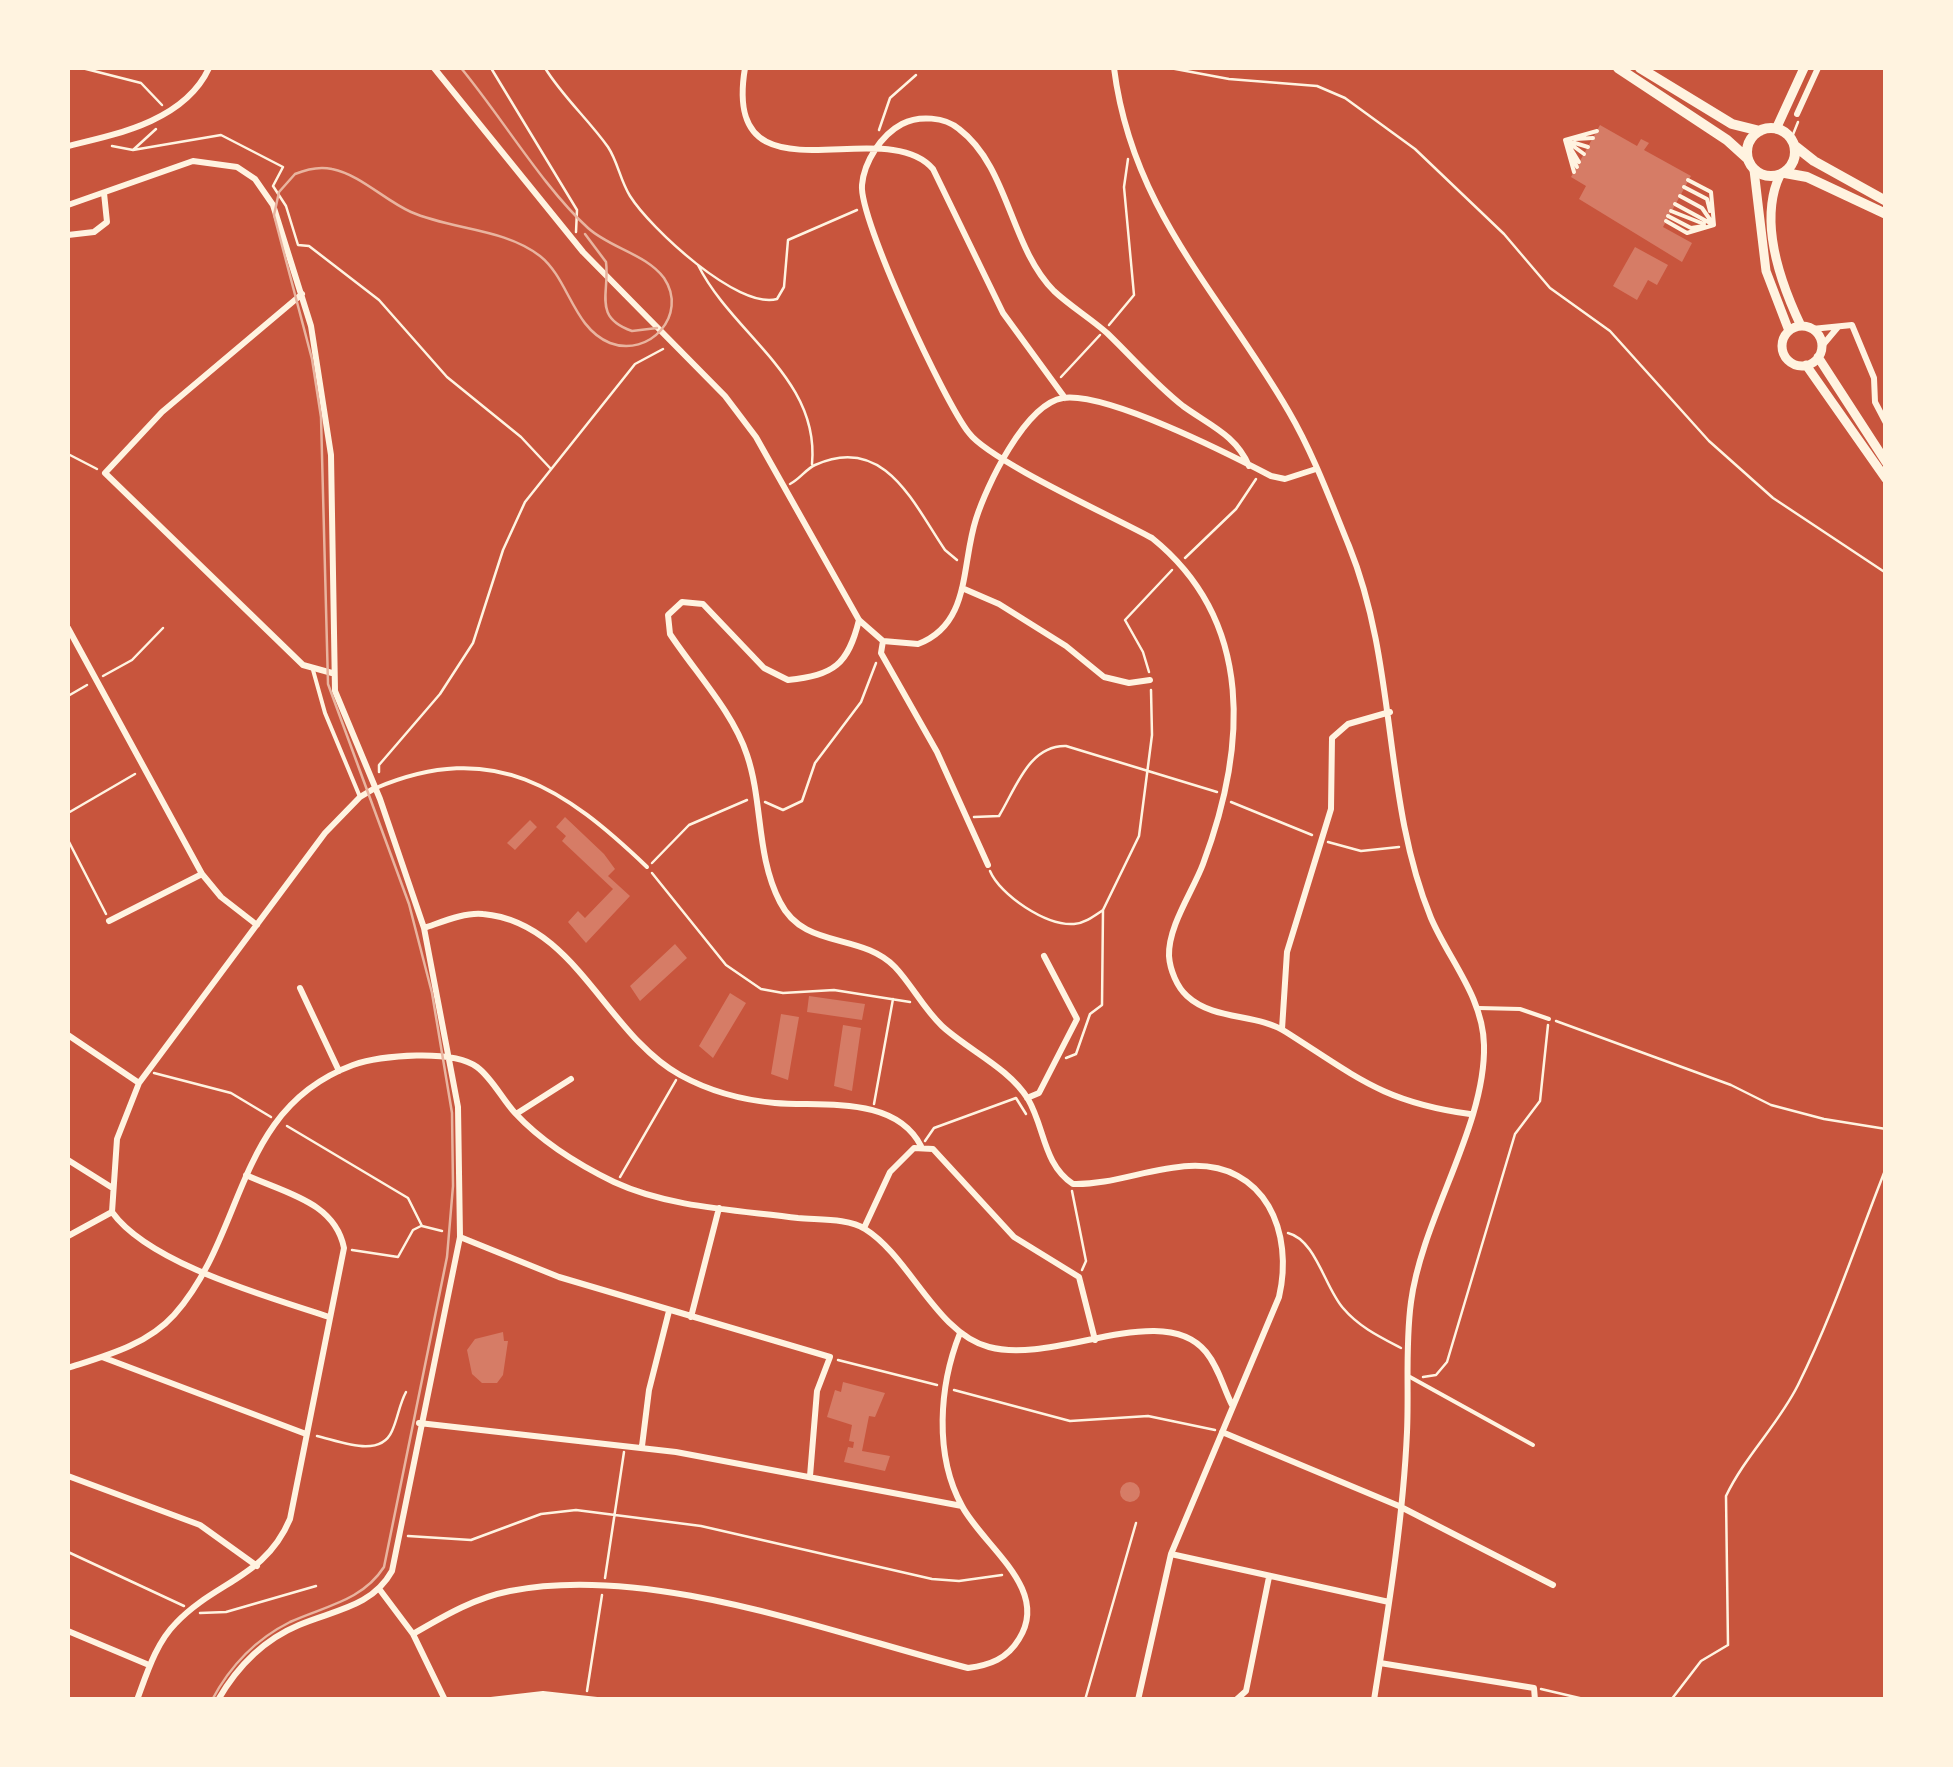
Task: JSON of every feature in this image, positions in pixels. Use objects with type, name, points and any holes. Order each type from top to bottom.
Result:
[{"type":"main road","points":[[1618,68],[1727,140],[1769,177],[1807,177],[1886,214]]},
{"type":"main road","points":[[1640,68],[1732,124],[1760,131],[1776,129],[1814,161],[1886,201]]},
{"type":"main road","points":[[1776,129],[1804,68]]},
{"type":"main road","points":[[1760,131],[1748,144],[1766,271],[1789,331],[1783,343],[1785,356],[1794,364],[1806,366],[1886,479]]},
{"type":"main road","points":[[1793,142],[1794,161],[1782,174],[1772,195],[1774,241],[1784,287],[1886,462]]},
{"type":"main road","points":[[1789,331],[1807,328]]},
{"type":"main road","points":[[1806,366],[1820,352]]},
{"type":"street","points":[[68,146],[105,137],[165,112],[201,86],[209,68]]},
{"type":"street","points":[[434,68],[572,237],[725,396],[785,486],[859,620],[883,642],[903,646],[934,638],[957,608],[976,519],[1004,458],[1042,408],[1064,398],[1091,401],[1169,428],[1284,479],[1316,469]]},
{"type":"street","points":[[745,68],[744,102],[751,124],[759,136],[779,149],[912,151],[933,170],[1003,313],[1030,356],[1064,398]]},
{"type":"street","points":[[1114,68],[1130,148],[1157,212],[1290,413],[1351,551],[1373,623],[1391,712],[1400,805],[1418,884],[1434,924],[1479,1008],[1484,1044],[1481,1083],[1421,1253],[1407,1351],[1407,1433],[1374,1700]]},
{"type":"street","points":[[1797,114],[1818,68]]},
{"type":"street","points":[[1249,466],[1227,434],[1182,405],[1104,331],[1055,292],[1039,272],[984,159],[956,126],[942,120],[904,122],[876,148],[862,184],[864,207],[879,252],[967,430],[1004,458],[1152,538],[1180,562],[1213,608],[1228,648],[1233,728],[1225,794],[1196,883],[1174,930],[1169,954],[1173,976],[1187,996],[1207,1008],[1282,1029],[1382,1094],[1422,1108],[1470,1114]]},
{"type":"street","points":[[68,204],[193,161],[216,161],[238,167],[255,179],[273,206],[302,293],[321,370],[329,435],[332,672],[424,928],[451,1054],[462,1168],[460,1236],[419,1423],[399,1550],[380,1590],[270,1642],[244,1662],[218,1700]]},
{"type":"street","points":[[68,234],[94,232],[107,222],[104,194]]},
{"type":"street","points":[[302,293],[162,412],[104,473],[302,665],[332,672]]},
{"type":"street","points":[[1820,352],[1839,326]]},
{"type":"street","points":[[1807,328],[1852,326],[1874,378],[1875,402],[1886,423]]},
{"type":"street","points":[[962,588],[999,604],[1066,646],[1104,677],[1129,683],[1150,680]]},
{"type":"street","points":[[859,620],[852,646],[838,667],[788,680],[764,668],[704,604],[682,602],[668,615],[670,634],[746,751],[779,902],[812,935],[880,955],[895,967],[922,1006],[1027,1098],[1050,1158],[1059,1175],[1072,1184],[1191,1166],[1215,1169],[1253,1189],[1267,1202],[1282,1232],[1285,1272],[1279,1297],[1171,1554],[1138,1700]]},
{"type":"street","points":[[68,628],[202,874],[221,897],[258,925]]},
{"type":"street","points":[[883,642],[881,652],[938,752],[988,865]]},
{"type":"street","points":[[1282,1029],[1287,952],[1331,809],[1332,738],[1348,724],[1391,712]]},
{"type":"street","points":[[329,1317],[202,1272],[131,1234],[112,1212],[111,1186],[117,1139],[138,1083],[325,832],[374,784]]},
{"type":"street","points":[[110,921],[202,874]]},
{"type":"street","points":[[424,928],[480,913],[528,928],[566,958],[630,1037],[680,1075],[740,1098],[873,1110],[914,1131],[921,1146]]},
{"type":"street","points":[[1027,1098],[1038,1093],[1077,1019],[1044,956]]},
{"type":"street","points":[[300,988],[339,1071]]},
{"type":"street","points":[[68,1035],[138,1083]]},
{"type":"street","points":[[68,1368],[154,1333],[175,1314],[202,1272],[276,1119],[304,1090],[358,1063],[451,1054],[478,1067],[516,1114],[570,1157],[616,1183],[719,1208],[864,1228],[960,1333],[984,1346],[1012,1352],[1045,1351],[1138,1329],[1182,1334],[1204,1349],[1232,1406]]},
{"type":"street","points":[[516,1114],[571,1079]]},
{"type":"street","points":[[864,1228],[890,1172],[921,1146]]},
{"type":"street","points":[[921,1146],[933,1149],[1014,1236],[1079,1277],[1095,1340]]},
{"type":"street","points":[[68,1160],[111,1186]]},
{"type":"street","points":[[137,1700],[149,1665],[166,1635],[190,1609],[273,1552],[290,1519],[344,1248],[340,1228],[329,1213],[246,1175]]},
{"type":"street","points":[[690,1317],[719,1208]]},
{"type":"street","points":[[68,1236],[112,1212]]},
{"type":"street","points":[[460,1236],[558,1277],[830,1358],[817,1391],[810,1476]]},
{"type":"street","points":[[642,1446],[649,1390],[669,1311]]},
{"type":"street","points":[[412,1634],[455,1610],[511,1591],[604,1585],[651,1588],[713,1600],[968,1668],[986,1666],[1007,1655],[1022,1635],[1028,1608],[1023,1588],[962,1506],[942,1424],[944,1387],[960,1333]]},
{"type":"street","points":[[101,1357],[306,1434]]},
{"type":"street","points":[[419,1423],[470,1432],[642,1446],[962,1506]]},
{"type":"street","points":[[1222,1432],[1399,1506],[1554,1585]]},
{"type":"street","points":[[68,1476],[200,1526],[257,1566]]},
{"type":"street","points":[[1171,1554],[1389,1602]]},
{"type":"street","points":[[1236,1700],[1246,1691],[1270,1577]]},
{"type":"street","points":[[380,1590],[412,1634],[444,1700]]},
{"type":"street","points":[[68,1631],[149,1665]]},
{"type":"street","points":[[1380,1663],[1534,1688],[1535,1700]]},
{"type":"street","points":[[491,1700],[543,1694],[597,1700]]},
{"type":"lane","points":[[1566,140],[1597,131]]},
{"type":"lane","points":[[1566,140],[1593,138]]},
{"type":"lane","points":[[1566,140],[1588,146]]},
{"type":"lane","points":[[1566,140],[1584,154]]},
{"type":"lane","points":[[1566,140],[1577,167]]},
{"type":"lane","points":[[1688,180],[1710,192],[1714,225]]},
{"type":"lane","points":[[1684,187],[1707,199],[1714,225]]},
{"type":"lane","points":[[1680,196],[1702,208],[1714,225]]},
{"type":"lane","points":[[1676,204],[1714,225]]},
{"type":"lane","points":[[1669,216],[1691,228],[1714,225]]},
{"type":"lane","points":[[313,670],[325,713],[360,797]]},
{"type":"lane","points":[[374,784],[432,772],[465,770],[529,778],[572,802],[648,868]]},
{"type":"lane","points":[[1479,1008],[1520,1009],[1549,1019]]},
{"type":"lane","points":[[1409,1377],[1533,1444]]},
{"type":"path","points":[[82,68],[141,83],[156,94],[165,112],[163,124],[133,150]]},
{"type":"path","points":[[491,68],[577,210],[572,237]]},
{"type":"path","points":[[546,68],[613,154],[632,199],[698,265],[736,319],[799,394],[810,427],[812,466]]},
{"type":"path","points":[[1170,68],[1230,79],[1318,86],[1346,98],[1415,149],[1504,234],[1550,288],[1610,332],[1709,442],[1773,498],[1886,574]]},
{"type":"path","points":[[876,148],[890,98],[916,75]]},
{"type":"path","points":[[1793,142],[1798,127]]},
{"type":"path","points":[[105,137],[114,148],[133,150],[213,136],[230,137],[282,168],[273,186],[282,197],[298,244],[309,246],[379,300],[446,377],[522,437],[551,469]]},
{"type":"path","points":[[1054,384],[1134,295],[1124,187],[1130,148]]},
{"type":"path","points":[[698,265],[763,300],[773,300],[784,287],[788,240],[864,207]]},
{"type":"path","points":[[374,784],[380,778],[378,764],[440,694],[473,643],[502,550],[525,502],[635,364],[674,344]]},
{"type":"path","points":[[68,454],[104,473]]},
{"type":"path","points":[[785,486],[812,466],[858,460],[889,470],[945,550],[967,564]]},
{"type":"path","points":[[1090,1014],[1102,1004],[1103,910],[1139,836],[1148,770],[1150,680],[1143,652],[1124,620],[1236,509],[1260,470]]},
{"type":"path","points":[[68,696],[132,660],[163,628]]},
{"type":"path","points":[[881,652],[861,702],[815,763],[802,801],[783,810],[754,800],[688,826],[648,868],[726,965],[761,989],[894,998],[922,1006]]},
{"type":"path","points":[[968,818],[999,816],[1037,754],[1050,746],[1066,746],[1225,794],[1231,802],[1323,840],[1361,850],[1401,847]]},
{"type":"path","points":[[68,813],[146,769]]},
{"type":"path","points":[[68,840],[110,921]]},
{"type":"path","points":[[988,865],[1000,890],[1053,921],[1083,922],[1103,910]]},
{"type":"path","points":[[873,1110],[894,998]]},
{"type":"path","points":[[1409,1377],[1436,1375],[1447,1362],[1516,1134],[1540,1101],[1549,1019],[1731,1084],[1770,1104],[1886,1129]]},
{"type":"path","points":[[148,1069],[157,1076],[231,1092],[408,1198],[422,1226]]},
{"type":"path","points":[[616,1183],[680,1075]]},
{"type":"path","points":[[1671,1700],[1700,1661],[1728,1646],[1726,1496],[1796,1389],[1848,1272],[1886,1168]]},
{"type":"path","points":[[1072,1184],[1086,1261],[1079,1277]]},
{"type":"path","points":[[344,1248],[398,1257],[413,1230],[422,1226],[442,1231]]},
{"type":"path","points":[[1282,1232],[1296,1235],[1308,1248],[1345,1311],[1370,1333],[1407,1351]]},
{"type":"path","points":[[830,1358],[1057,1419],[1148,1416],[1222,1432]]},
{"type":"path","points":[[306,1434],[367,1446],[380,1444],[393,1430],[406,1392]]},
{"type":"path","points":[[586,1698],[625,1444]]},
{"type":"path","points":[[407,1536],[471,1540],[561,1510],[615,1514],[774,1541],[932,1579],[984,1579],[1010,1570]]},
{"type":"path","points":[[1085,1700],[1136,1523]]},
{"type":"path","points":[[68,1552],[204,1614],[226,1612],[316,1586]]},
{"type":"path","points":[[1534,1688],[1588,1700]]},
{"type":"building","points":[[1600,125],[1637,146],[1641,139],[1649,143],[1644,150],[1691,176],[1663,227],[1692,243],[1682,262],[1579,199],[1586,186],[1571,177]]},
{"type":"building","points":[[1635,247],[1668,265],[1657,285],[1648,280],[1637,300],[1613,286]]},
{"type":"building","points":[[565,817],[604,854],[615,869],[608,876],[630,896],[586,943],[568,922],[578,911],[585,918],[613,889],[562,841],[566,836],[556,827]]},
{"type":"building","points":[[530,820],[537,827],[515,850],[507,843]]},
{"type":"building","points":[[675,944],[687,958],[640,1001],[630,986]]},
{"type":"building","points":[[730,993],[746,1003],[713,1058],[699,1046]]},
{"type":"building","points":[[809,996],[865,1004],[862,1020],[807,1012]]},
{"type":"building","points":[[781,1014],[799,1017],[788,1080],[771,1074]]},
{"type":"building","points":[[843,1025],[861,1028],[852,1091],[834,1086]]},
{"type":"building","points":[[503,1332],[504,1341],[508,1341],[503,1375],[497,1383],[482,1383],[472,1374],[467,1350],[475,1339]]},
{"type":"building","points":[[843,1382],[885,1393],[875,1417],[869,1416],[862,1451],[890,1456],[885,1471],[844,1462],[848,1447],[853,1448],[854,1442],[849,1441],[852,1425],[827,1417],[835,1390],[841,1392]]},
{"type":"building","points":[[1126,1482],[1134,1482],[1140,1492],[1134,1502],[1126,1502],[1120,1496],[1120,1488]]},
{"type":"tram line","points":[[212,1700],[255,1645],[290,1622],[354,1595],[384,1567],[447,1257],[453,1186],[452,1113],[432,993],[409,904],[328,684],[321,417],[312,359],[274,215],[279,192],[295,174],[313,168],[332,169],[353,177],[411,212],[526,247],[550,266],[579,315],[610,343],[625,346],[651,339],[661,330],[672,306],[664,278],[648,263],[597,235],[571,211],[461,68]]},
{"type":"tram line","points":[[585,234],[606,262],[606,303],[612,319],[632,331],[657,328]]}]
